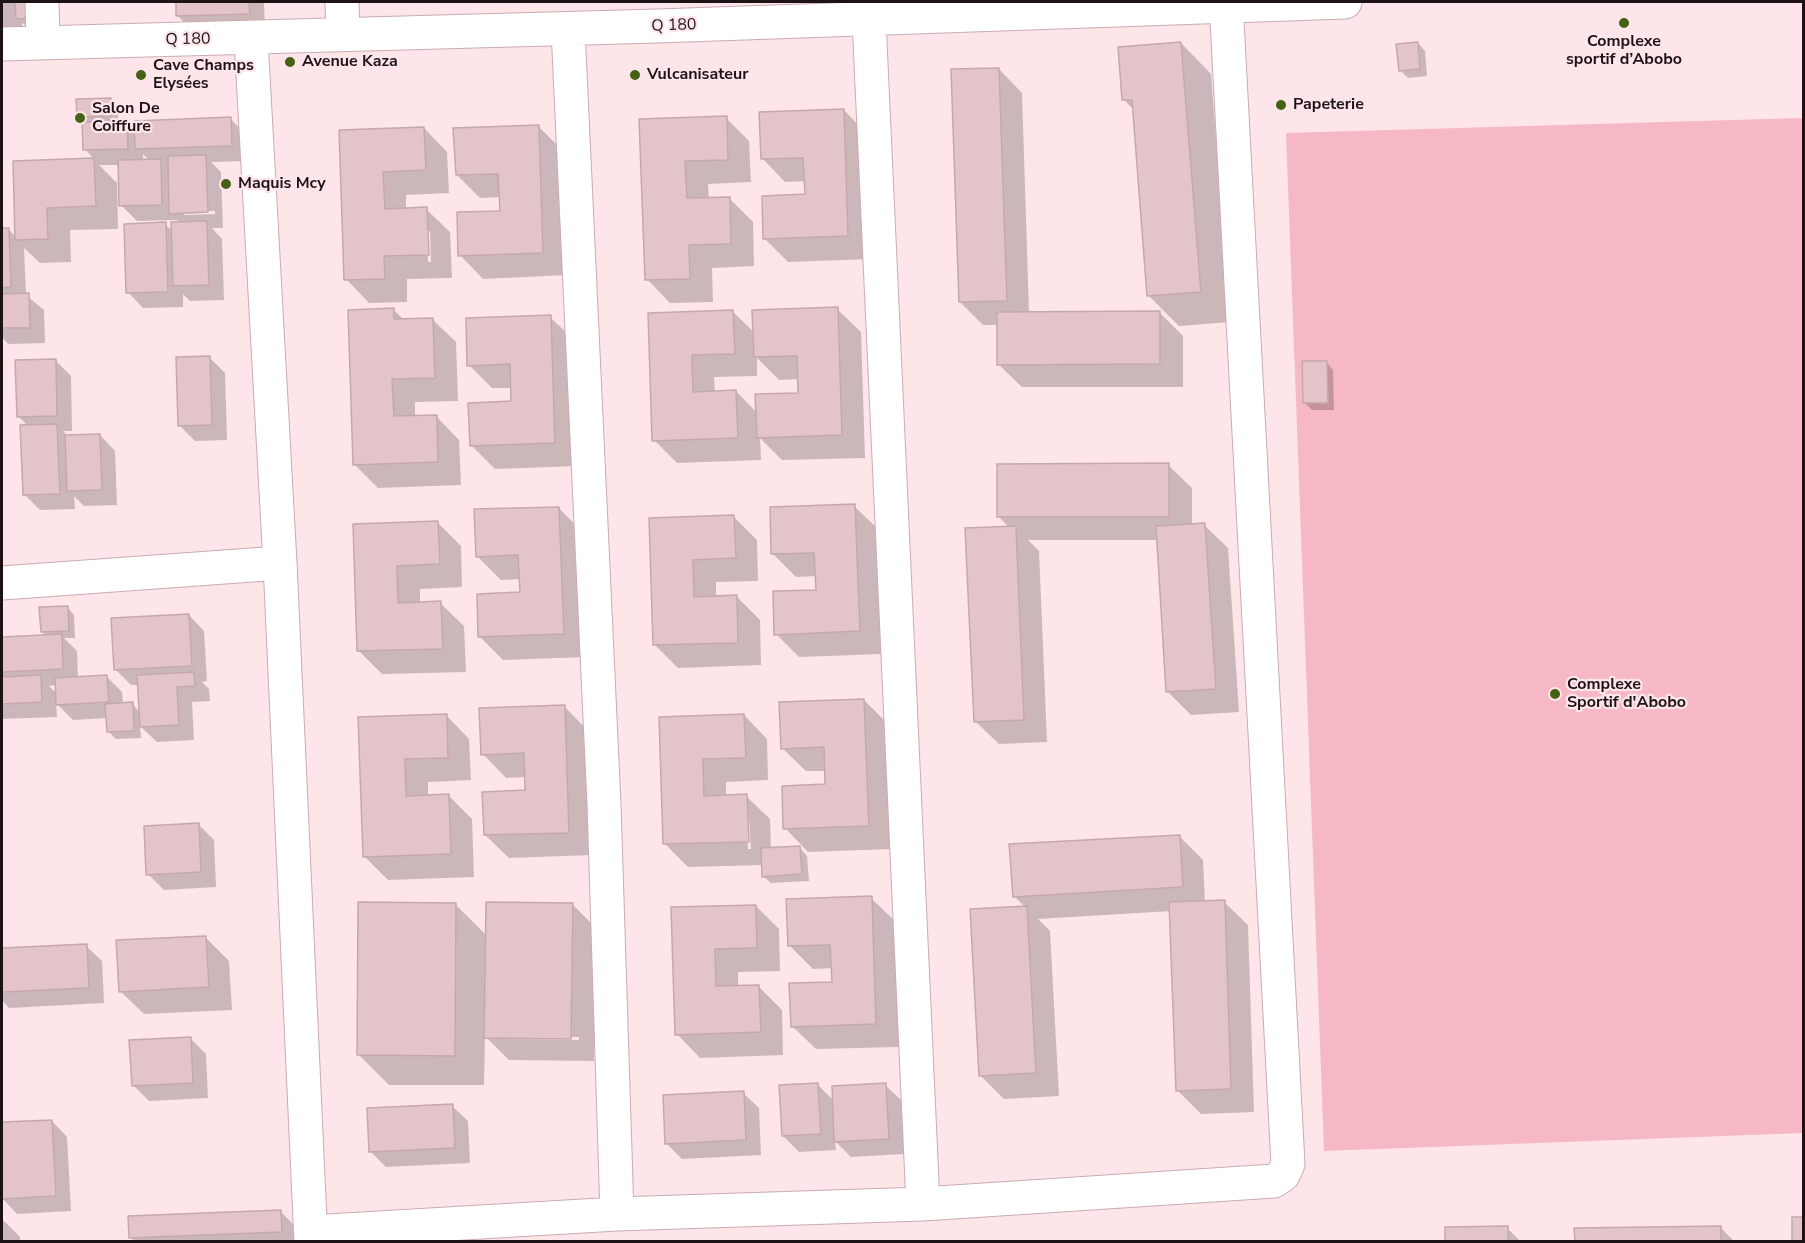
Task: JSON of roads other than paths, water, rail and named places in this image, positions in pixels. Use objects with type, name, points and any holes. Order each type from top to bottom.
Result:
[{"type":"street","points":[[42,2],[43,43]]},
{"type":"street","points":[[342,2],[343,34]]},
{"type":"street","name":"Q 180","points":[[2,44],[568,29],[658,14],[868,19],[1226,4],[1345,2]]},
{"type":"street","points":[[251,39],[280,563],[311,1237],[617,1214],[923,1204],[1274,1181],[1283,1175],[1288,1164],[1226,4]]},
{"type":"street","points":[[868,19],[923,1204]]},
{"type":"street","points":[[568,29],[604,804],[617,1214]]},
{"type":"street","points":[[2,583],[280,563]]},
{"type":"place","name":"Complexe sportif d’Abobo","points":[[1624,23]]},
{"type":"place","name":"Avenue Kaza","points":[[290,62]]},
{"type":"place","name":"Cave Champs Elysées","points":[[141,75]]},
{"type":"place","name":"Vulcanisateur","points":[[635,75]]},
{"type":"place","name":"Papeterie","points":[[1281,105]]},
{"type":"place","name":"Salon De Coiffure","points":[[80,118]]},
{"type":"place","name":"Maquis Mcy","points":[[226,184]]},
{"type":"place","name":"Complexe Sportif d'Abobo","points":[[1555,694]]}]
